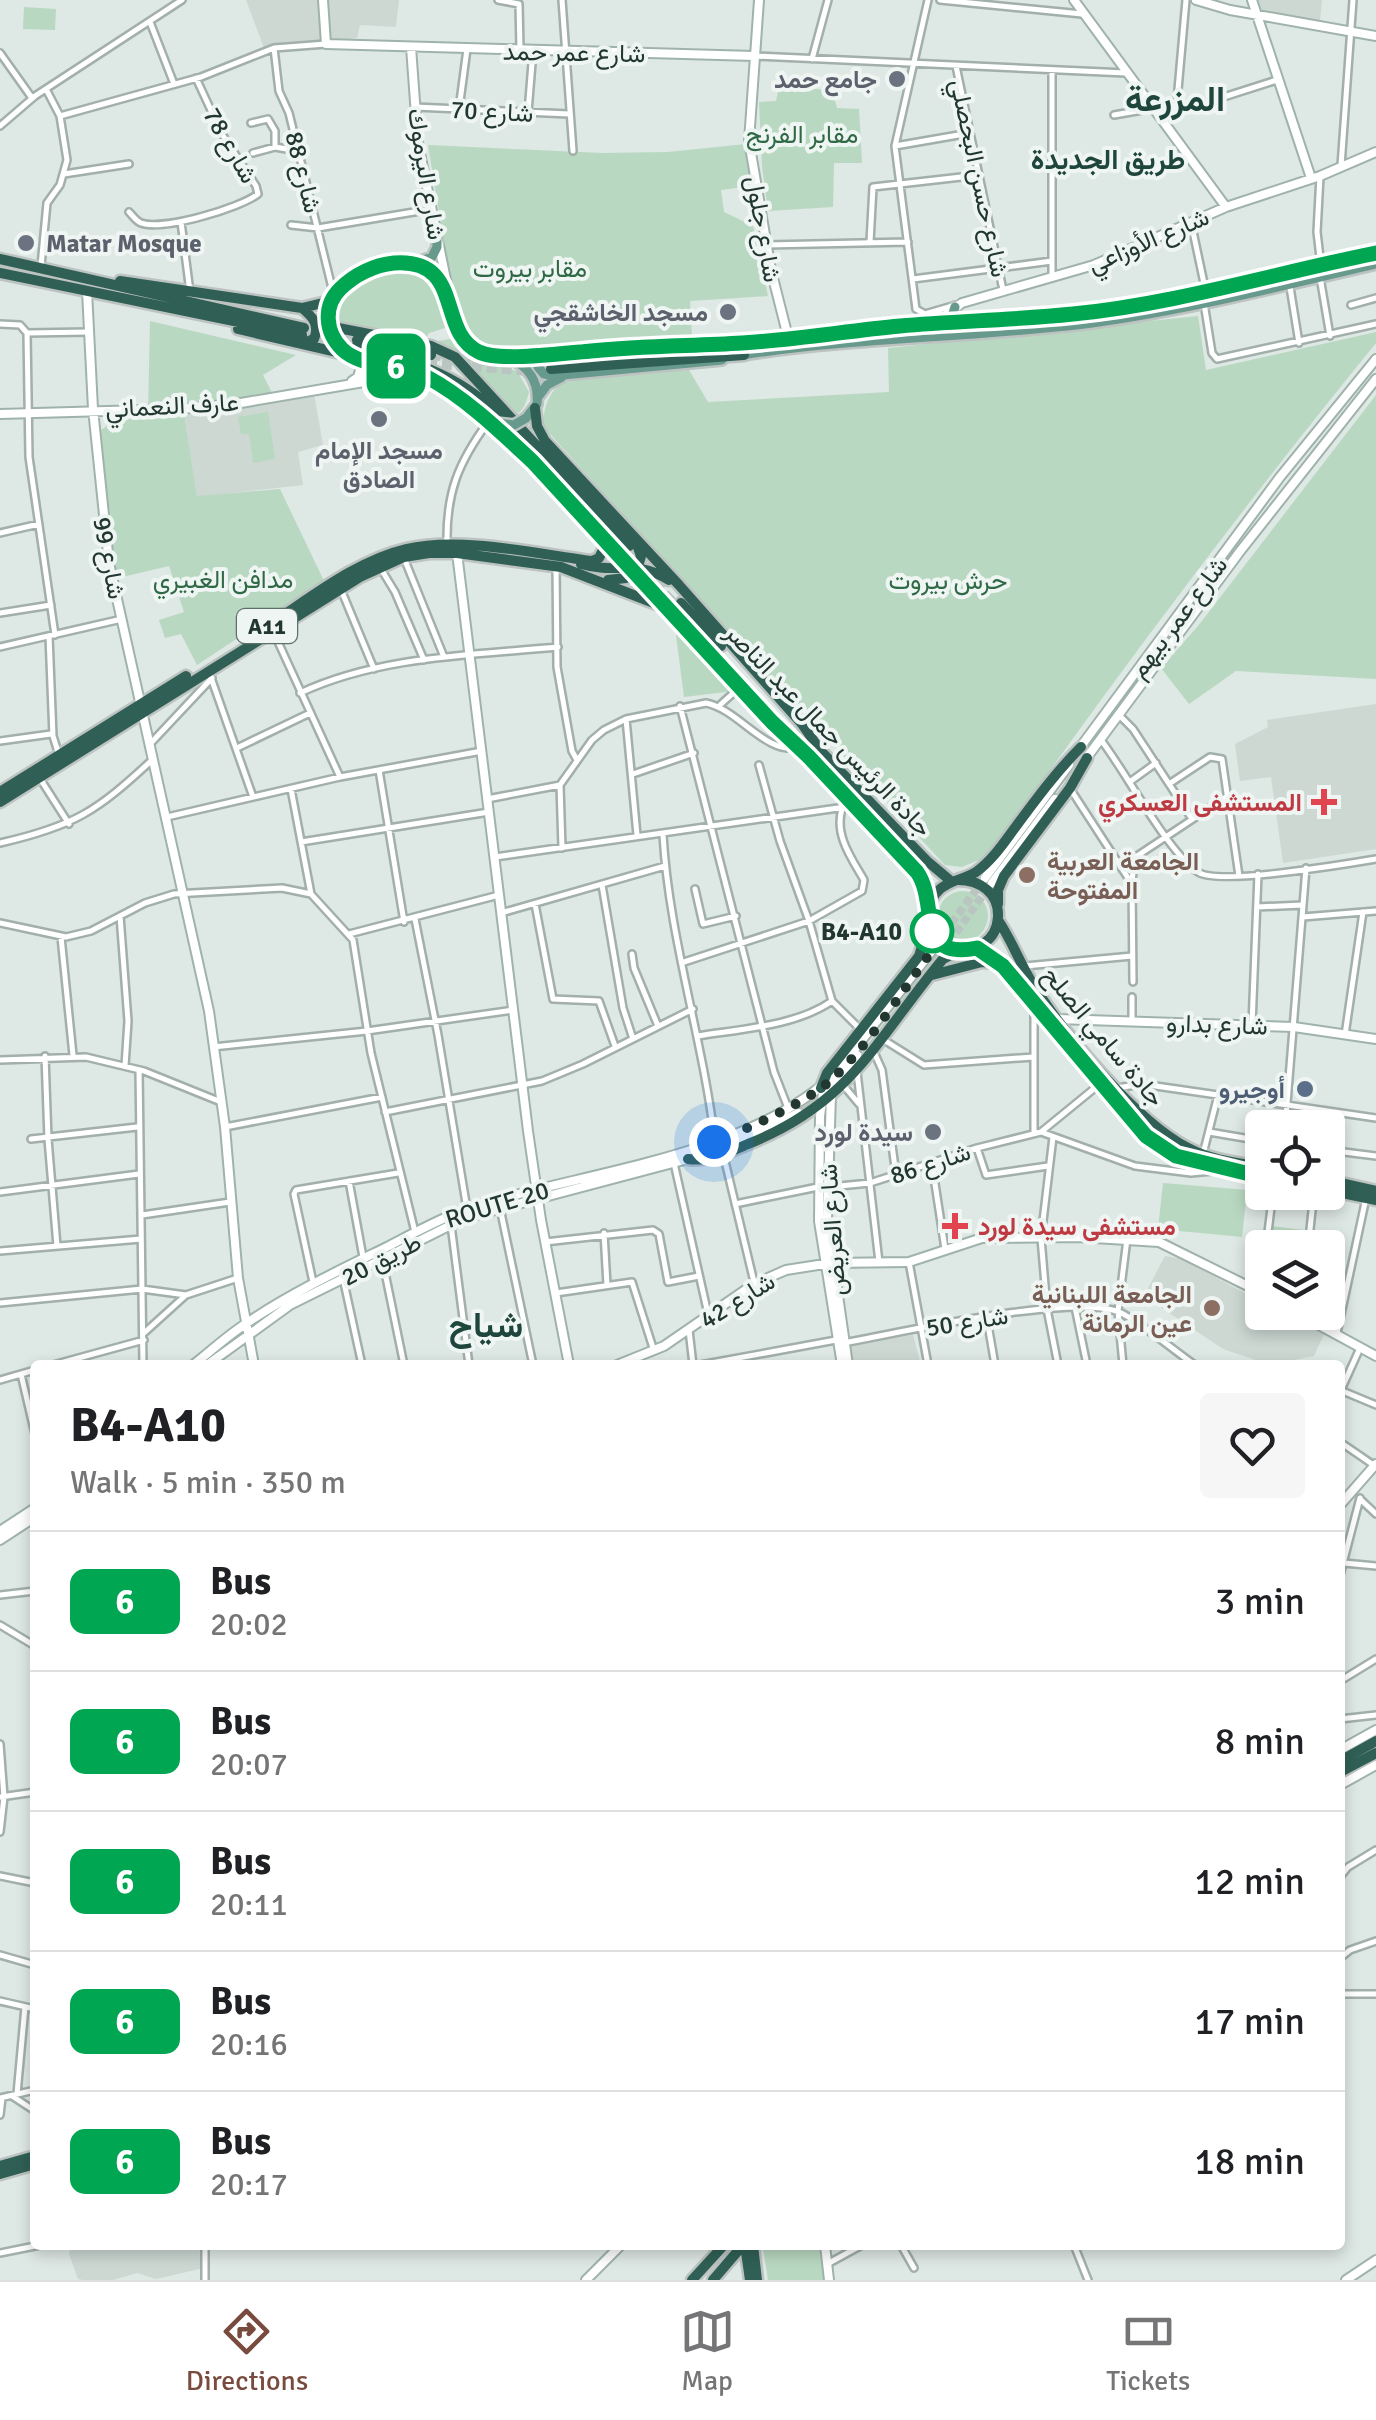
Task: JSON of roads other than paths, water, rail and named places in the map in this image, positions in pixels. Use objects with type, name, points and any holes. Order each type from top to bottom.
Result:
[{"type":"highway","points":[[0,258],[87,285],[135,307],[304,332],[314,339],[316,327],[302,308]]},
{"type":"highway","points":[[0,273],[244,314],[353,349],[426,364]]},
{"type":"highway","points":[[87,285],[126,282],[302,308],[332,299]]},
{"type":"highway","points":[[338,328],[424,344],[452,354],[629,544],[679,585]]},
{"type":"highway","points":[[353,349],[426,364]]},
{"type":"highway","points":[[552,361],[742,349]]},
{"type":"highway","points":[[400,358],[442,372],[479,396],[641,556],[636,569],[616,580],[597,578]]},
{"type":"highway","points":[[536,403],[542,438],[629,544]]},
{"type":"highway","points":[[489,421],[677,607]]},
{"type":"highway","points":[[558,562],[596,560],[604,546],[598,531]]},
{"type":"highway","name":"A11","points":[[0,792],[59,754],[210,674],[272,630],[380,566],[453,548]]},
{"type":"highway","name":"A11","points":[[0,802],[359,568],[404,549],[453,548],[599,570],[648,568],[679,585],[802,724],[814,753]]},
{"type":"highway","name":"A11","points":[[558,562],[677,607],[740,686],[797,747],[814,753]]},
{"type":"highway","name":"جادة الرئيس جمال عبد الناصر","points":[[677,607],[814,753],[927,861],[955,881]]},
{"type":"highway","points":[[826,1092],[843,1085],[857,1072],[944,958],[959,950],[977,948],[990,938],[1004,876],[1070,788],[1084,752]]},
{"type":"highway","points":[[929,907],[937,891],[977,872],[993,857],[1056,774],[1084,752]]},
{"type":"highway","name":"جادة الرئيس جمال عبد الناصر","points":[[814,753],[847,807],[917,872],[926,886],[929,907]]},
{"type":"highway","points":[[917,872],[926,870],[927,861]]},
{"type":"highway","name":"A11","points":[[955,881],[984,887],[994,899],[998,915]]},
{"type":"highway","name":"A11","points":[[929,907],[929,922]]},
{"type":"highway","name":"جادة سامي الصلح","points":[[998,915],[1022,966],[1058,1018],[1152,1125],[1203,1154],[1245,1163]]},
{"type":"highway","points":[[929,922],[939,941],[959,950]]},
{"type":"highway","points":[[688,1159],[723,1154],[790,1124],[820,1105],[826,1092],[824,1078],[919,956],[929,922]]},
{"type":"highway","points":[[931,976],[982,962],[999,962],[992,949],[994,942],[1008,939]]},
{"type":"highway","name":"جادة سامي الصلح","points":[[977,948],[999,962],[1146,1136],[1176,1156],[1245,1173]]},
{"type":"highway","points":[[1345,1186],[1372,1196]]},
{"type":"highway","points":[[1345,1192],[1372,1196]]},
{"type":"highway","points":[[1345,1758],[1376,1742]]},
{"type":"highway","points":[[1345,1769],[1376,1753]]},
{"type":"highway","points":[[0,2166],[30,2161]]},
{"type":"highway","points":[[0,2174],[30,2162]]},
{"type":"highway","points":[[692,2280],[719,2250]]},
{"type":"highway","points":[[713,2280],[746,2250]]},
{"type":"highway","points":[[750,2250],[754,2280]]},
{"type":"main road","points":[[437,235],[432,257],[369,270],[345,284],[332,299],[330,331],[353,349],[426,364],[450,391],[489,421],[509,425],[526,418],[547,385],[565,376]]},
{"type":"main road","points":[[742,349],[933,329],[1092,323],[1289,284],[1376,253]]},
{"type":"main road","points":[[405,263],[433,275],[450,301],[459,336],[477,352],[514,360],[526,368],[535,383],[536,403]]},
{"type":"main road","points":[[552,361],[540,358],[538,369],[547,375],[565,376],[701,364],[788,337],[900,326],[933,329],[956,322],[1073,314],[1376,264]]},
{"type":"main road","points":[[956,322],[952,316],[958,305]]},
{"type":"main road","points":[[490,356],[552,361]]},
{"type":"street","points":[[0,126],[32,98],[182,0]]},
{"type":"street","points":[[323,0],[326,44]]},
{"type":"street","points":[[498,0],[520,4],[520,51]]},
{"type":"street","points":[[562,0],[574,151]]},
{"type":"street","name":"شارع جلول","points":[[759,0],[749,140],[766,245],[788,337]]},
{"type":"street","points":[[812,59],[828,0]]},
{"type":"street","points":[[900,326],[910,322],[916,309],[895,146],[928,0]]},
{"type":"street","points":[[940,0],[1085,15]]},
{"type":"street","points":[[1074,0],[1226,207]]},
{"type":"street","points":[[1176,112],[1186,0]]},
{"type":"street","points":[[1199,0],[1257,16],[1376,36]]},
{"type":"street","points":[[1252,0],[1277,80],[1315,177],[1316,232],[1330,336]]},
{"type":"street","points":[[1341,166],[1354,0]]},
{"type":"street","points":[[150,22],[174,85]]},
{"type":"street","name":"شارع عمر حمد","points":[[60,116],[174,85],[274,48],[326,44],[754,56],[1128,74]]},
{"type":"street","name":"شارع اليرموك","points":[[411,47],[415,107],[450,301]]},
{"type":"street","name":"شارع 88","points":[[274,48],[279,91],[289,113],[332,299]]},
{"type":"street","points":[[459,109],[467,48]]},
{"type":"street","points":[[528,112],[533,52]]},
{"type":"street","points":[[0,54],[32,98]]},
{"type":"street","name":"شارع حسن البحصلي","points":[[956,66],[1003,290]]},
{"type":"street","points":[[1052,70],[1052,278]]},
{"type":"street","name":"شارع 78","points":[[129,212],[146,224],[181,222],[246,201],[258,193],[222,134],[196,78]]},
{"type":"street","points":[[1161,118],[1277,80]]},
{"type":"street","points":[[41,269],[47,204],[64,174],[66,160],[60,116],[46,89]]},
{"type":"street","name":"شارع 70","points":[[415,107],[569,114]]},
{"type":"street","points":[[1114,115],[1154,108]]},
{"type":"street","points":[[251,122],[271,122],[275,146]]},
{"type":"street","points":[[895,146],[970,133]]},
{"type":"street","points":[[252,153],[275,146],[298,151]]},
{"type":"street","name":"شارع الأوزاعي","points":[[933,329],[958,305],[1094,265],[1226,207],[1376,152]]},
{"type":"street","points":[[64,174],[129,164]]},
{"type":"street","points":[[870,242],[871,188],[978,175]]},
{"type":"street","points":[[291,225],[318,228],[432,210]]},
{"type":"street","points":[[181,222],[190,292]]},
{"type":"street","points":[[1191,222],[1205,290]]},
{"type":"street","points":[[766,245],[908,242]]},
{"type":"street","points":[[913,279],[1052,262]]},
{"type":"street","points":[[1289,284],[1298,342]]},
{"type":"street","name":"شارع 99","points":[[87,285],[102,518],[205,990],[225,1127],[238,1278],[253,1360]]},
{"type":"street","points":[[1351,305],[1376,298]]},
{"type":"street","points":[[1204,302],[1214,358],[1376,324]]},
{"type":"street","points":[[916,309],[925,314],[958,305]]},
{"type":"street","points":[[0,324],[20,324],[27,332],[29,456],[51,605],[53,734],[59,754]]},
{"type":"street","points":[[27,332],[89,332]]},
{"type":"street","points":[[344,385],[355,380],[360,372],[353,349]]},
{"type":"street","name":"شارع عمر بيهم","points":[[988,880],[1280,477],[1376,360]]},
{"type":"street","name":"عارف النعماني","points":[[0,414],[235,404],[344,385],[426,364]]},
{"type":"street","name":"شارع عمر بيهم","points":[[1084,752],[1101,740],[1120,716],[1241,550],[1376,379]]},
{"type":"street","points":[[489,421],[463,462],[449,494],[453,548],[470,655],[537,1195],[568,1360]]},
{"type":"street","points":[[0,533],[39,524]]},
{"type":"street","points":[[404,558],[444,657]]},
{"type":"street","points":[[558,562],[557,667],[577,760]]},
{"type":"street","points":[[380,566],[424,660]]},
{"type":"street","points":[[341,589],[374,669]]},
{"type":"street","points":[[0,614],[51,605]]},
{"type":"street","points":[[0,647],[122,619]]},
{"type":"street","points":[[272,630],[340,778]]},
{"type":"street","points":[[300,692],[374,669],[424,660],[558,647]]},
{"type":"street","points":[[150,744],[210,674],[253,796]]},
{"type":"street","points":[[720,706],[740,686]]},
{"type":"street","points":[[562,848],[560,784],[604,730],[626,719],[699,703],[720,706],[776,746],[797,747]]},
{"type":"street","points":[[680,706],[762,1025],[788,1108]]},
{"type":"street","points":[[237,748],[310,713]]},
{"type":"street","points":[[1120,716],[1192,819]]},
{"type":"street","points":[[626,719],[638,836]]},
{"type":"street","points":[[0,742],[53,734]]},
{"type":"street","points":[[1101,740],[1167,836],[1199,874],[1218,878],[1376,859]]},
{"type":"street","points":[[167,817],[482,751]]},
{"type":"street","points":[[633,774],[694,753]]},
{"type":"street","points":[[0,843],[69,824],[105,802],[153,758]]},
{"type":"street","points":[[1169,784],[1206,759],[1222,759],[1238,876]]},
{"type":"street","points":[[1131,782],[1156,763]]},
{"type":"street","points":[[759,765],[832,1001],[862,1030]]},
{"type":"street","points":[[379,770],[404,922]]},
{"type":"street","points":[[40,777],[69,824]]},
{"type":"street","points":[[487,799],[560,784]]},
{"type":"street","points":[[1070,788],[1132,884]]},
{"type":"street","points":[[291,789],[311,894]]},
{"type":"street","points":[[1133,982],[1134,858],[1226,796]]},
{"type":"street","points":[[495,858],[847,807]]},
{"type":"street","points":[[684,962],[809,920],[849,900],[865,886],[842,837],[839,818],[847,807]]},
{"type":"street","points":[[301,842],[489,812]]},
{"type":"street","points":[[663,833],[665,866],[710,1093],[714,1142]]},
{"type":"street","points":[[501,914],[665,866]]},
{"type":"street","points":[[1288,1110],[1306,868]]},
{"type":"street","points":[[1252,1025],[1258,874]]},
{"type":"street","points":[[602,884],[616,976],[633,1038]]},
{"type":"street","points":[[0,923],[61,938],[82,934],[152,900],[181,893],[291,888],[311,894],[349,934],[357,957],[385,1112],[416,1232]]},
{"type":"street","points":[[695,889],[703,924],[736,916]]},
{"type":"street","points":[[349,934],[499,895]]},
{"type":"street","points":[[534,904],[553,998],[559,1002],[599,1001],[616,1047]]},
{"type":"street","points":[[1257,907],[1303,906]]},
{"type":"street","points":[[1345,1034],[1363,912]]},
{"type":"street","points":[[1303,917],[1376,912]]},
{"type":"street","points":[[120,916],[128,1021],[125,1066]]},
{"type":"street","points":[[415,919],[467,1209]]},
{"type":"street","points":[[61,938],[73,1056]]},
{"type":"street","points":[[820,1105],[823,1094],[850,1066],[934,948]]},
{"type":"street","points":[[632,954],[658,1026]]},
{"type":"street","points":[[1022,966],[1132,956]]},
{"type":"street","points":[[1132,997],[1132,1020]]},
{"type":"street","points":[[698,1036],[762,1025],[820,1009],[832,1001]]},
{"type":"street","points":[[1034,1006],[1038,1132]]},
{"type":"street","points":[[385,1112],[559,1074],[692,1008]]},
{"type":"street","points":[[214,1047],[514,1010]]},
{"type":"street","name":"شارع بدارو","points":[[1058,1018],[1294,1027],[1376,1039]]},
{"type":"street","points":[[884,1040],[924,1066],[1033,1058]]},
{"type":"street","name":"ROUTE 20","points":[[201,1360],[314,1285],[467,1209],[537,1195],[714,1142],[826,1092],[862,1044]]},
{"type":"street","points":[[874,1052],[882,1070],[896,1175]]},
{"type":"street","points":[[46,1056],[57,1246]]},
{"type":"street","points":[[0,1060],[73,1056],[140,1070],[221,1102]]},
{"type":"street","points":[[140,1070],[143,1360]]},
{"type":"street","points":[[857,1072],[879,1262]]},
{"type":"street","points":[[1038,1132],[1100,1083]]},
{"type":"street","points":[[1117,1088],[1142,1084],[1376,1118]]},
{"type":"street","points":[[843,1085],[861,1107]]},
{"type":"street","name":"شارع العريض","points":[[822,1187],[826,1092]]},
{"type":"street","points":[[1203,1154],[1218,1095]]},
{"type":"street","points":[[225,1127],[382,1097]]},
{"type":"street","name":"شارع العريض","points":[[820,1105],[828,1263],[844,1360]]},
{"type":"street","name":"طريق 20","points":[[212,1360],[245,1329],[451,1224],[537,1195],[688,1159],[749,1137],[798,1112]]},
{"type":"street","points":[[31,1139],[138,1127]]},
{"type":"street","points":[[1038,1132],[1134,1166],[1191,1173],[1224,1169]]},
{"type":"street","name":"شارع 86","points":[[735,1204],[822,1187],[870,1183],[1038,1132]]},
{"type":"street","points":[[1209,1132],[1245,1139]]},
{"type":"street","points":[[1053,1137],[1041,1238],[1047,1308],[1057,1360]]},
{"type":"street","points":[[978,1148],[985,1174],[1049,1166]]},
{"type":"street","points":[[1345,1152],[1376,1156]]},
{"type":"street","points":[[723,1154],[754,1284]]},
{"type":"street","points":[[674,1163],[708,1314]]},
{"type":"street","points":[[932,1164],[944,1249]]},
{"type":"street","points":[[314,1285],[294,1194],[301,1188],[400,1173]]},
{"type":"street","points":[[0,1192],[139,1174]]},
{"type":"street","points":[[349,1181],[363,1259]]},
{"type":"street","points":[[1336,1336],[1372,1196]]},
{"type":"street","points":[[142,1215],[230,1202]]},
{"type":"street","points":[[500,1208],[532,1360]]},
{"type":"street","points":[[451,1224],[469,1360]]},
{"type":"street","points":[[545,1242],[604,1233],[656,1231],[668,1282],[699,1276]]},
{"type":"street","points":[[604,1233],[607,1285]]},
{"type":"street","name":"شارع 42","points":[[630,1360],[654,1351],[754,1284],[786,1270],[828,1263],[909,1262],[982,1238],[1127,1240],[1168,1245],[1245,1285]]},
{"type":"street","points":[[0,1251],[142,1239]]},
{"type":"street","points":[[1122,1360],[1118,1312],[1127,1240]]},
{"type":"street","points":[[382,1258],[403,1360]]},
{"type":"street","points":[[909,1262],[927,1360]]},
{"type":"street","points":[[0,1303],[142,1290],[186,1295],[238,1278]]},
{"type":"street","points":[[343,1278],[361,1360]]},
{"type":"street","points":[[556,1293],[633,1283],[654,1351]]},
{"type":"street","points":[[70,1360],[144,1337],[186,1295]]},
{"type":"street","points":[[1075,1307],[1086,1360]]},
{"type":"street","name":"شارع 50","points":[[726,1360],[1047,1308],[1075,1307],[1118,1312],[1188,1360]]},
{"type":"street","points":[[987,1318],[994,1360]]},
{"type":"street","points":[[689,1330],[695,1360]]},
{"type":"street","points":[[1326,1330],[1376,1356]]},
{"type":"street","points":[[1345,1380],[1360,1348]]},
{"type":"street","points":[[0,1380],[30,1371]]},
{"type":"street","points":[[21,1374],[30,1413]]},
{"type":"street","points":[[1345,1392],[1376,1405]]},
{"type":"street","points":[[1345,1445],[1375,1465],[1356,1495],[1345,1557]]},
{"type":"street","points":[[1345,1503],[1356,1495]]},
{"type":"street","points":[[1356,1495],[1376,1514]]},
{"type":"street","points":[[0,1532],[30,1511]]},
{"type":"street","points":[[0,1540],[30,1520]]},
{"type":"street","points":[[1345,1563],[1376,1566]]},
{"type":"street","points":[[0,1595],[30,1592]]},
{"type":"street","points":[[0,1626],[30,1643]]},
{"type":"street","points":[[1345,1678],[1376,1658]]},
{"type":"street","points":[[1345,1718],[1376,1714]]},
{"type":"street","points":[[1345,1747],[1376,1730]]},
{"type":"street","points":[[0,1744],[0,1832]]},
{"type":"street","points":[[1345,1781],[1376,1765]]},
{"type":"street","points":[[2,1797],[30,1793]]},
{"type":"street","points":[[1345,1871],[1376,1850]]},
{"type":"street","points":[[0,1876],[30,1881]]},
{"type":"street","points":[[1345,1954],[1376,1941]]},
{"type":"street","points":[[0,1955],[30,1964]]},
{"type":"street","points":[[1345,1994],[1376,1994]]},
{"type":"street","points":[[0,2001],[30,2008]]},
{"type":"street","points":[[14,2095],[25,2007]]},
{"type":"street","points":[[0,2116],[1,2098],[30,2091]]},
{"type":"street","points":[[14,2095],[30,2107]]},
{"type":"street","points":[[0,2253],[30,2247]]},
{"type":"street","points":[[205,2250],[205,2280]]},
{"type":"street","points":[[586,2280],[616,2250]]},
{"type":"street","points":[[827,2250],[829,2280]]},
{"type":"street","points":[[829,2262],[852,2250]]},
{"type":"street","points":[[904,2250],[914,2268]]},
{"type":"street","points":[[1076,2250],[1088,2280]]},
{"type":"street","points":[[1346,2280],[1376,2260]]},
{"type":"tunnel","points":[[310,329],[357,340]]},
{"type":"tunnel","points":[[302,335],[355,347]]},
{"type":"tunnel","points":[[431,355],[494,362],[551,361]]},
{"type":"tunnel","points":[[427,363],[531,371]]},
{"type":"tunnel","points":[[624,550],[677,607]]},
{"type":"tunnel","points":[[937,943],[982,882]]},
{"type":"tunnel","points":[[935,962],[988,888]]},
{"type":"tunnel","points":[[798,1113],[823,1095]]},
{"type":"place","name":"جامع حمد","points":[[897,79]]},
{"type":"place","name":"Matar Mosque","points":[[26,243]]},
{"type":"place","name":"مسجد الخاشقجي","points":[[728,312]]},
{"type":"place","name":"مسجد الإمام الصادق","points":[[379,419]]},
{"type":"place","name":"المستشفى العسكري","points":[[1324,802]]},
{"type":"place","name":"الجامعة العربية المفتوحة","points":[[1027,875]]},
{"type":"place","name":"B4-A10","points":[[932,931]]},
{"type":"place","name":"أوجيرو","points":[[1305,1089]]},
{"type":"place","name":"سيدة لورد","points":[[933,1132]]},
{"type":"place","name":"مستشفى سيدة لورد","points":[[955,1226]]},
{"type":"place","name":"الجامعة اللبنانية عين الرمانة","points":[[1212,1308]]},
{"type":"district","name":"المزرعة","points":[[1175,99]]},
{"type":"district","name":"طريق الجديدة","points":[[1108,159]]},
{"type":"district","name":"شياح","points":[[486,1325]]},
{"type":"park label","name":"مقابر الفرنج","points":[[802,134]]},
{"type":"park label","name":"مقابر بيروت","points":[[530,268]]},
{"type":"park label","name":"مدافن الغبيري","points":[[223,579]]},
{"type":"park label","name":"حرش بيروت","points":[[948,580]]}]
